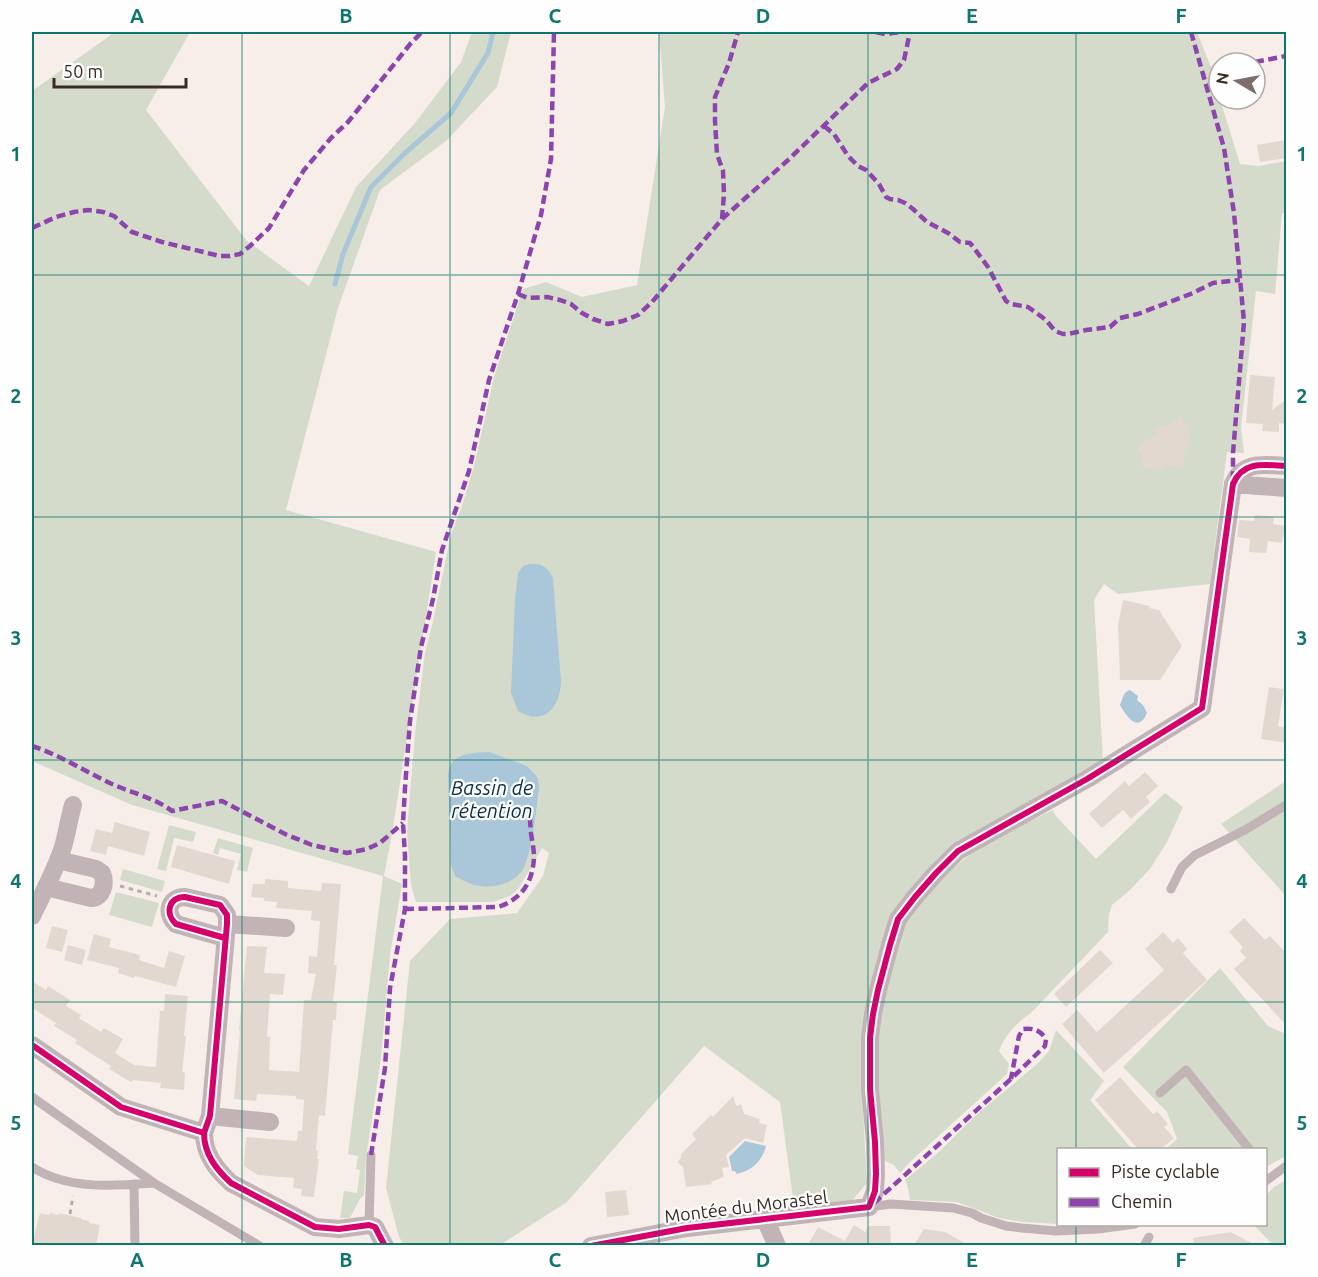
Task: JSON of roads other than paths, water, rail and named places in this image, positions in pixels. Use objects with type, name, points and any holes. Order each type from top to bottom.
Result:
[{"type":"street","points":[[869,1208],[875,1191],[876,1174],[869,1062],[873,1014],[898,919],[922,889],[958,851],[1087,779],[1202,708],[1233,484],[1240,472],[1249,468],[1260,465],[1287,466]]},
{"type":"street","points":[[1233,484],[1287,488]]},
{"type":"street","points":[[32,916],[58,860],[73,805]]},
{"type":"street","points":[[46,887],[95,898],[101,894],[103,874],[58,860]]},
{"type":"street","points":[[286,928],[226,931],[176,924],[172,921],[169,912],[171,906],[174,900],[185,897],[220,905],[227,915],[226,931],[207,1124],[206,1145],[212,1163],[219,1173],[231,1183],[315,1227],[339,1229],[369,1225],[375,1227],[385,1245]]},
{"type":"street","points":[[32,1045],[121,1107],[207,1124],[270,1122]]},
{"type":"street","name":"Montée du Morastel","points":[[591,1245],[687,1228],[869,1208]]},
{"type":"street","points":[[765,1219],[777,1245]]},
{"type":"lane","points":[[1171,889],[1182,867],[1195,855],[1245,830],[1287,805]]},
{"type":"lane","points":[[1160,1093],[1186,1070],[1249,1148]]},
{"type":"lane","points":[[32,1097],[154,1183],[260,1245]]},
{"type":"lane","points":[[369,1225],[372,1155]]},
{"type":"lane","points":[[1267,1176],[1287,1166]]},
{"type":"lane","points":[[32,1167],[43,1174],[75,1183],[101,1186],[154,1183]]},
{"type":"lane","points":[[134,1184],[135,1245]]},
{"type":"lane","points":[[869,1208],[891,1204],[952,1208],[1006,1226],[1056,1231],[1120,1226]]},
{"type":"water","points":[[529,564],[544,566],[553,578],[561,682],[558,699],[554,706],[549,712],[536,717],[518,711],[511,693],[518,573],[523,566]]},
{"type":"water","points":[[1130,690],[1138,696],[1137,700],[1147,713],[1144,719],[1136,723],[1125,714],[1120,705],[1125,694]]},
{"type":"water","name":"Bassin de rétention","points":[[489,752],[527,766],[538,778],[539,789],[531,843],[522,871],[509,882],[486,887],[471,884],[455,876],[451,865],[448,776],[450,766],[457,758],[467,754]]},
{"type":"water","points":[[745,1141],[766,1146],[756,1164],[737,1174],[732,1171],[729,1157]]},
{"type":"waterway","points":[[335,284],[343,254],[371,187],[404,154],[451,113],[488,53],[493,32]]}]
